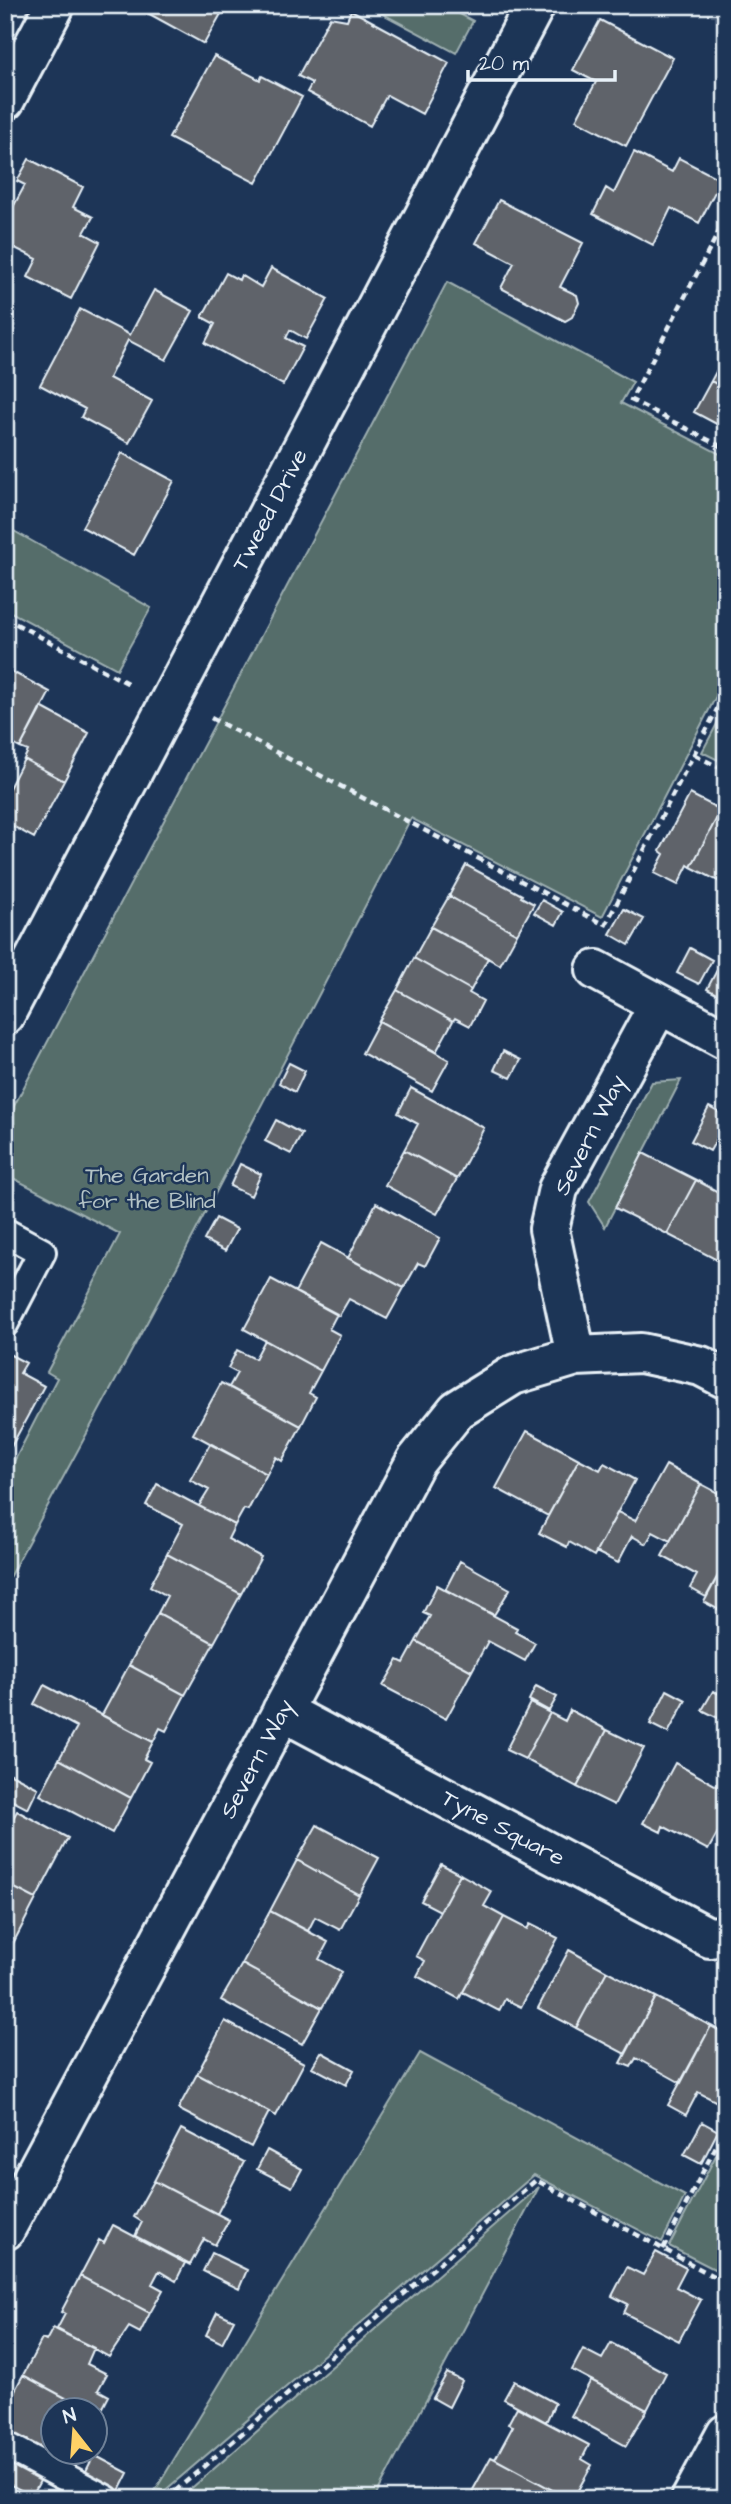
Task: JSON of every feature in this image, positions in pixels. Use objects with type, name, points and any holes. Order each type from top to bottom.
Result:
[{"type":"street","points":[[5,100],[55,5]]},
{"type":"street","name":"Tweed Drive","points":[[5,1015],[536,5]]},
{"type":"street","points":[[596,970],[726,1040]]},
{"type":"street","name":"Severn Way","points":[[576,1356],[549,1229],[558,1189],[659,1004]]},
{"type":"street","name":"Severn Way","points":[[5,2230],[416,1461],[457,1410],[513,1375],[576,1356],[641,1353],[701,1366],[726,1379]]},
{"type":"street","name":"Tyne Square","points":[[282,1711],[710,1938],[726,1934]]},
{"type":"street","points":[[691,2499],[726,2434]]},
{"type":"lane","points":[[5,1231],[42,1252],[5,1323]]},
{"type":"lane","points":[[5,2445],[106,2499]]},
{"type":"path","points":[[726,218],[631,400],[726,449]]},
{"type":"path","points":[[5,618],[130,684],[211,718],[605,926]]},
{"type":"path","points":[[602,932],[726,692]]},
{"type":"path","points":[[695,755],[726,771]]},
{"type":"path","points":[[663,2249],[726,2127]]},
{"type":"path","points":[[166,2499],[536,2180],[726,2283]]},
{"type":"green space","points":[[366,5],[443,5],[473,21],[456,53]]},
{"type":"green space","name":"The Garden for the Blind","points":[[447,282],[633,382],[621,403],[726,457],[726,677],[602,917],[411,818],[178,1265],[6,1583],[5,1479],[57,1378],[47,1372],[120,1234],[5,1174],[5,1123]]},
{"type":"green space","points":[[5,526],[151,608],[117,669],[5,609]]},
{"type":"green space","points":[[726,707],[726,764],[702,752]]},
{"type":"green space","points":[[681,1080],[605,1227],[589,1202],[652,1082]]},
{"type":"green space","points":[[420,2053],[685,2196],[662,2242],[534,2175],[155,2499],[150,2499]]},
{"type":"green space","points":[[726,2136],[726,2275],[669,2246]]},
{"type":"green space","points":[[539,2187],[374,2499],[179,2499]]},
{"type":"building","points":[[133,5],[226,5],[204,44]]},
{"type":"building","points":[[351,10],[449,63],[422,114],[387,95],[370,126],[307,92],[312,83],[298,76],[330,17],[347,20]]},
{"type":"building","points":[[600,20],[673,58],[626,146],[576,120],[596,82],[573,70]]},
{"type":"building","points":[[214,56],[260,80],[262,76],[302,97],[256,183],[169,138]]},
{"type":"building","points":[[634,152],[672,172],[679,158],[721,180],[699,223],[671,208],[653,245],[593,214],[606,188],[614,193]]},
{"type":"building","points":[[29,159],[83,187],[73,207],[93,217],[84,233],[100,242],[71,299],[28,277],[37,259],[5,243],[5,222],[25,185],[17,181]]},
{"type":"building","points":[[499,200],[583,243],[560,287],[577,295],[579,303],[572,317],[565,321],[501,288],[514,263],[476,243]]},
{"type":"building","points":[[271,268],[328,299],[306,339],[290,330],[286,338],[303,347],[283,385],[205,343],[215,324],[202,317],[226,273],[239,280],[241,275],[261,287]]},
{"type":"building","points":[[154,290],[193,311],[166,360],[128,340],[109,378],[152,401],[129,443],[81,417],[85,409],[40,385],[80,309],[130,335]]},
{"type":"building","points":[[726,353],[726,389],[711,381]]},
{"type":"building","points":[[711,381],[726,389],[726,429],[694,412]]},
{"type":"building","points":[[122,453],[174,481],[134,555],[82,527]]},
{"type":"building","points":[[5,668],[50,692],[20,748],[5,740]]},
{"type":"building","points":[[41,707],[89,733],[64,781],[24,759],[28,751],[20,748]]},
{"type":"building","points":[[24,759],[64,781],[34,838],[5,822],[5,796]]},
{"type":"building","points":[[690,794],[721,810],[691,867],[688,865],[678,885],[654,873],[664,854],[660,851]]},
{"type":"building","points":[[721,810],[726,813],[726,876],[722,883],[691,867]]},
{"type":"building","points":[[466,865],[534,904],[517,934],[449,896]]},
{"type":"building","points":[[449,896],[517,934],[500,965],[431,927]]},
{"type":"building","points":[[542,900],[563,912],[556,925],[534,913]]},
{"type":"building","points":[[624,909],[644,919],[629,945],[610,934]]},
{"type":"building","points":[[431,927],[488,958],[471,990],[414,958]]},
{"type":"building","points":[[690,948],[712,960],[699,984],[677,973]]},
{"type":"building","points":[[726,955],[726,999],[707,989]]},
{"type":"building","points":[[414,958],[471,990],[469,993],[483,1001],[470,1026],[455,1018],[453,1021],[397,990]]},
{"type":"building","points":[[397,990],[453,1021],[436,1052],[379,1021]]},
{"type":"building","points":[[379,1021],[449,1060],[432,1091],[362,1053]]},
{"type":"building","points":[[503,1051],[521,1060],[511,1078],[494,1070]]},
{"type":"building","points":[[289,1063],[305,1071],[295,1092],[279,1083]]},
{"type":"building","points":[[411,1088],[484,1128],[457,1179],[404,1150],[418,1124],[398,1113]]},
{"type":"building","points":[[709,1107],[726,1116],[726,1122],[710,1151],[691,1141]]},
{"type":"building","points":[[276,1120],[302,1134],[291,1154],[265,1141]]},
{"type":"building","points":[[404,1150],[457,1179],[437,1214],[385,1185]]},
{"type":"building","points":[[643,1153],[696,1180],[667,1234],[615,1208]]},
{"type":"building","points":[[240,1164],[261,1174],[251,1196],[230,1186]]},
{"type":"building","points":[[696,1180],[726,1196],[726,1248],[719,1261],[667,1234]]},
{"type":"building","points":[[376,1203],[440,1238],[425,1266],[418,1263],[404,1288],[348,1258]]},
{"type":"building","points":[[216,1218],[237,1229],[225,1251],[204,1240]]},
{"type":"building","points":[[321,1243],[404,1288],[387,1319],[349,1299],[339,1316],[295,1292]]},
{"type":"building","points":[[271,1279],[337,1314],[329,1329],[340,1335],[321,1371],[244,1329]]},
{"type":"building","points":[[265,1340],[321,1371],[309,1393],[316,1397],[301,1426],[229,1387],[237,1373],[228,1368],[237,1350],[255,1359]]},
{"type":"building","points":[[5,1352],[26,1363],[20,1373],[44,1386],[5,1458]]},
{"type":"building","points":[[221,1383],[301,1426],[282,1461],[276,1457],[267,1474],[193,1434]]},
{"type":"building","points":[[527,1431],[579,1459],[548,1516],[496,1488]]},
{"type":"building","points":[[210,1444],[267,1474],[248,1510],[244,1509],[235,1525],[199,1506],[209,1490],[190,1480]]},
{"type":"building","points":[[579,1459],[600,1470],[604,1463],[635,1480],[594,1556],[569,1542],[567,1547],[539,1533]]},
{"type":"building","points":[[666,1465],[701,1484],[670,1541],[653,1532],[646,1544],[632,1536],[618,1563],[596,1552],[618,1512],[635,1521]]},
{"type":"building","points":[[157,1484],[235,1525],[228,1539],[261,1557],[241,1594],[167,1554],[183,1524],[146,1505]]},
{"type":"building","points":[[701,1484],[726,1497],[726,1561],[706,1597],[690,1588],[697,1575],[662,1556]]},
{"type":"building","points":[[167,1554],[241,1594],[214,1643],[158,1613],[167,1596],[150,1586]]},
{"type":"building","points":[[460,1561],[510,1589],[494,1615],[445,1590]]},
{"type":"building","points":[[726,1561],[726,1603],[721,1611],[704,1602]]},
{"type":"building","points":[[437,1585],[517,1628],[515,1632],[535,1643],[525,1661],[488,1641],[472,1671],[416,1641],[430,1616],[423,1613]]},
{"type":"building","points":[[158,1613],[214,1643],[185,1695],[129,1665]]},
{"type":"building","points":[[416,1641],[472,1671],[446,1719],[383,1686],[398,1660],[404,1663]]},
{"type":"building","points":[[129,1665],[185,1695],[166,1731],[160,1728],[153,1742],[102,1715]]},
{"type":"building","points":[[44,1685],[153,1742],[144,1759],[150,1762],[131,1798],[59,1759],[77,1727],[34,1704]]},
{"type":"building","points":[[536,1686],[557,1697],[549,1711],[529,1700]]},
{"type":"building","points":[[667,1690],[686,1700],[668,1733],[650,1724]]},
{"type":"building","points":[[713,1691],[726,1697],[726,1722],[702,1710]]},
{"type":"building","points":[[530,1703],[550,1713],[525,1759],[506,1750]]},
{"type":"building","points":[[570,1710],[607,1730],[577,1787],[525,1759],[550,1713],[565,1721]]},
{"type":"building","points":[[607,1730],[644,1748],[614,1805],[577,1787]]},
{"type":"building","points":[[59,1759],[131,1798],[112,1833],[40,1795]]},
{"type":"building","points":[[675,1763],[726,1791],[726,1818],[708,1850],[663,1826],[661,1832],[643,1823]]},
{"type":"building","points":[[5,1771],[38,1788],[28,1809],[5,1797]]},
{"type":"building","points":[[17,1811],[68,1838],[36,1899],[5,1883],[5,1833]]},
{"type":"building","points":[[317,1825],[379,1858],[359,1895],[297,1860]]},
{"type":"building","points":[[297,1860],[359,1895],[340,1930],[315,1917],[308,1931],[270,1911]]},
{"type":"building","points":[[441,1864],[460,1874],[440,1911],[421,1901]]},
{"type":"building","points":[[460,1874],[492,1892],[484,1906],[504,1917],[459,1999],[417,1976],[425,1961],[416,1956]]},
{"type":"building","points":[[5,1883],[36,1899],[5,1959]]},
{"type":"building","points":[[270,1911],[328,1942],[319,1959],[342,1972],[322,2008],[242,1964]]},
{"type":"building","points":[[504,1917],[527,1929],[530,1924],[558,1938],[521,2007],[505,1999],[499,2011],[463,1992]]},
{"type":"building","points":[[569,1950],[607,1971],[576,2028],[538,2008]]},
{"type":"building","points":[[242,1964],[322,2008],[302,2044],[221,2000]]},
{"type":"building","points":[[607,1971],[656,1997],[625,2054],[576,2028]]},
{"type":"building","points":[[656,1997],[711,2026],[681,2083],[636,2058],[631,2067],[621,2063]]},
{"type":"building","points":[[225,2021],[304,2063],[276,2116],[197,2074]]},
{"type":"building","points":[[711,2026],[726,2034],[726,2086],[717,2102],[698,2092],[686,2115],[668,2105]]},
{"type":"building","points":[[321,2052],[354,2070],[346,2085],[312,2067]]},
{"type":"building","points":[[197,2074],[269,2112],[251,2147],[178,2109]]},
{"type":"building","points":[[702,2122],[718,2131],[701,2164],[684,2155]]},
{"type":"building","points":[[181,2129],[244,2162],[217,2214],[154,2181]]},
{"type":"building","points":[[267,2150],[302,2169],[292,2187],[257,2169]]},
{"type":"building","points":[[154,2181],[229,2220],[215,2245],[204,2239],[190,2265],[135,2236],[142,2222],[134,2217]]},
{"type":"building","points":[[113,2225],[185,2263],[176,2281],[159,2271],[152,2284],[163,2290],[150,2313],[80,2276],[99,2240],[104,2243]]},
{"type":"building","points":[[656,2252],[686,2268],[676,2287],[701,2300],[679,2341],[624,2313],[628,2304],[612,2296],[627,2267],[643,2275]]},
{"type":"building","points":[[212,2253],[247,2270],[239,2289],[203,2271]]},
{"type":"building","points":[[80,2276],[150,2313],[140,2333],[129,2327],[109,2357],[57,2329],[65,2314],[61,2312]]},
{"type":"building","points":[[217,2312],[234,2320],[222,2343],[206,2335]]},
{"type":"building","points":[[53,2328],[94,2348],[87,2364],[107,2374],[98,2390],[109,2396],[108,2398],[62,2396],[23,2375],[42,2339],[46,2341]]},
{"type":"building","points":[[611,2343],[666,2373],[647,2410],[572,2370],[583,2349],[602,2359]]},
{"type":"building","points":[[447,2373],[462,2381],[449,2407],[433,2398]]},
{"type":"building","points":[[23,2375],[62,2396],[38,2396],[38,2450],[5,2433],[5,2409]]},
{"type":"building","points":[[591,2380],[647,2410],[626,2446],[571,2416]]},
{"type":"building","points":[[514,2381],[555,2403],[546,2422],[504,2399]]},
{"type":"building","points":[[517,2407],[589,2445],[582,2459],[592,2465],[573,2499],[495,2459],[513,2426],[508,2424]]},
{"type":"building","points":[[491,2457],[495,2459],[569,2499],[468,2499]]},
{"type":"building","points":[[5,2460],[41,2479],[32,2496],[5,2482]]},
{"type":"building","points":[[108,2462],[128,2473],[118,2493],[84,2475],[88,2466],[108,2466]]}]
